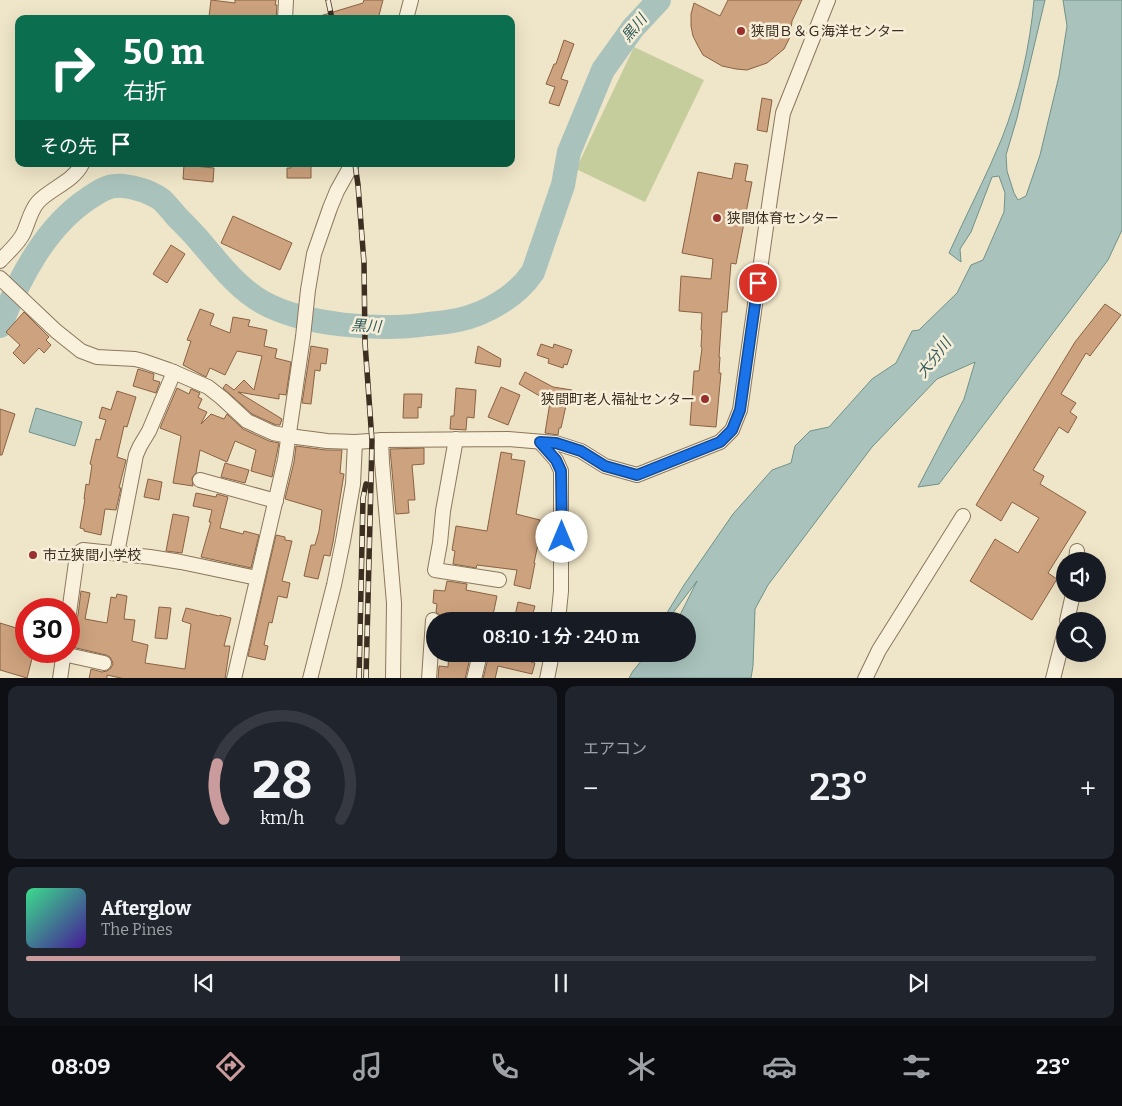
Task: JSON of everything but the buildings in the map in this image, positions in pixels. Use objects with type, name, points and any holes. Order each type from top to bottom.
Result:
[{"type":"street","points":[[285,15],[286,0]]},
{"type":"street","points":[[407,15],[410,0]]},
{"type":"street","points":[[0,278],[56,331],[86,354],[104,358],[136,359],[174,372],[208,387],[251,423],[273,433],[327,441],[355,442],[508,439],[556,443],[581,451],[605,466],[637,475],[720,442],[732,430],[740,410],[770,192],[783,113],[828,0]]},
{"type":"street","points":[[0,262],[23,235],[33,208],[37,203],[76,174],[80,167]]},
{"type":"street","points":[[234,678],[276,501],[289,436],[314,254],[330,208],[349,167]]},
{"type":"street","points":[[117,553],[136,455],[149,431],[174,372]]},
{"type":"street","points":[[456,439],[435,570],[499,580]]},
{"type":"street","points":[[381,440],[394,603],[393,678]]},
{"type":"street","points":[[310,678],[334,585],[343,541],[353,484],[355,442]]},
{"type":"street","points":[[540,442],[556,460],[561,471],[561,591],[559,612]]},
{"type":"street","points":[[200,480],[276,501]]},
{"type":"street","points":[[865,678],[880,650],[963,516]]},
{"type":"street","points":[[71,598],[78,553],[82,550],[181,562],[258,578]]},
{"type":"street","points":[[80,657],[104,663]]},
{"type":"street","points":[[429,678],[430,662]]},
{"type":"street","points":[[474,678],[478,662]]},
{"type":"street","points":[[547,678],[550,662]]},
{"type":"street","points":[[1053,678],[1057,662]]},
{"type":"street","points":[[60,678],[62,663]]},
{"type":"green space","points":[[634,47],[704,80],[645,202],[576,169]]},
{"type":"water","name":"大分川","points":[[1034,0],[1045,0],[1017,118],[1006,155],[1007,171],[1018,200],[1026,196],[1040,155],[1059,76],[1067,26],[1063,0],[1122,0],[1122,230],[1108,260],[939,484],[918,487],[964,399],[975,362],[937,379],[872,447],[768,585],[755,609],[751,678],[629,678],[640,662],[696,662],[696,612],[682,612],[697,581],[674,612],[668,612],[733,514],[772,470],[791,463],[795,446],[810,431],[829,427],[872,379],[896,363],[912,331],[919,330],[957,293],[971,265],[983,260],[1004,212],[1005,193],[999,176],[992,177],[971,232],[960,249],[961,262],[949,253],[1008,122],[1023,70]]},
{"type":"water","points":[[36,408],[82,422],[75,446],[29,432]]},
{"type":"waterway","name":"黒川","points":[[0,326],[25,272],[35,255],[59,224],[73,210],[95,194],[109,187],[119,186],[144,191],[162,200],[244,289],[262,302],[299,317],[344,325],[388,327],[455,321],[490,309],[510,296],[533,272],[563,185],[569,152],[603,70],[633,28],[659,0]]},
{"type":"railway","points":[[328,0],[331,15]]},
{"type":"railway","points":[[355,167],[364,263],[365,343],[372,441],[366,678]]},
{"type":"railway","points":[[359,678],[363,498],[366,484]]},
{"type":"place","name":"狭間Ｂ＆Ｇ海洋センター","points":[[741,31]]},
{"type":"place","name":"狭間体育センター","points":[[717,218]]},
{"type":"place","name":"狭間町老人福祉センター","points":[[705,399]]},
{"type":"place","name":"市立狭間小学校","points":[[33,555]]},
{"type":"route","points":[[562,537],[561,471],[556,460],[540,442],[556,443],[581,451],[605,466],[637,475],[720,442],[732,430],[740,410],[758,283]]}]
